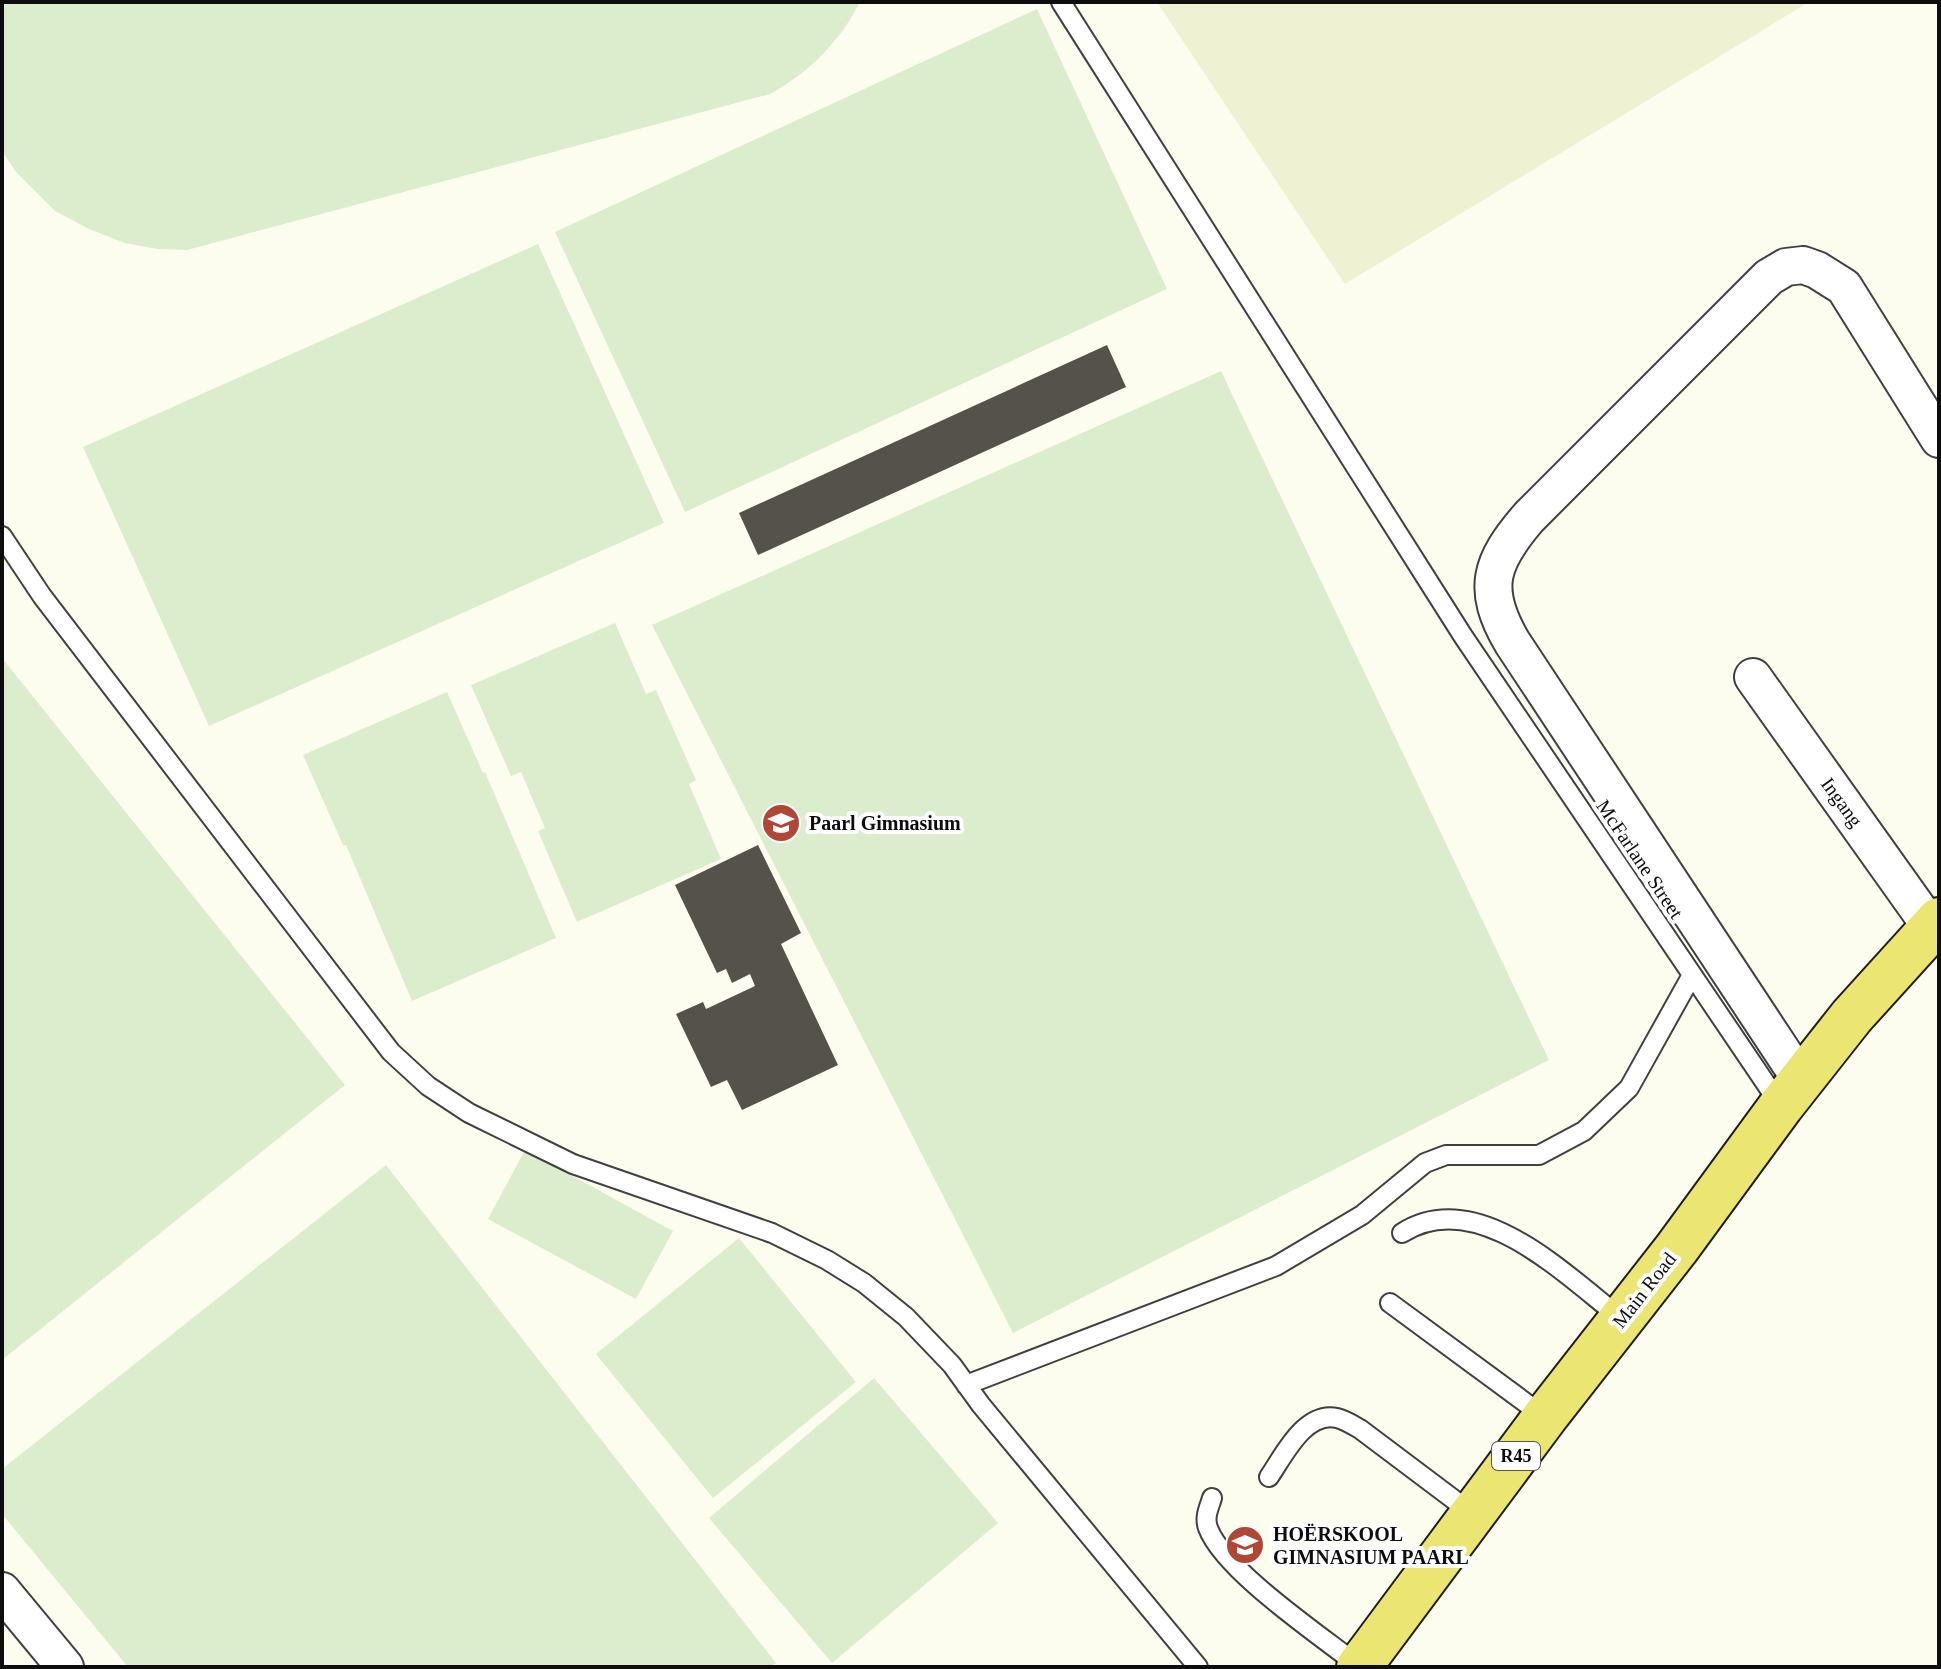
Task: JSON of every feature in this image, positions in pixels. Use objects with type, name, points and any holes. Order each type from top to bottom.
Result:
[{"type":"main road","name":"Main Road","points":[[1359,1667],[1791,1093],[1852,1016],[1935,923]]},
{"type":"street","points":[[1791,1093],[1499,620],[1494,603],[1493,580],[1508,541],[1529,517],[1769,277],[1786,267],[1803,265],[1844,287],[1939,439]]},
{"type":"street","name":"Ingang","points":[[1753,677],[1935,923]]},
{"type":"street","points":[[2,1591],[65,1667]]},
{"type":"lane","name":"McFarlane Street","points":[[1061,2],[1463,636],[1692,975],[1791,1093]]},
{"type":"lane","points":[[2,536],[42,596],[391,1052],[428,1086],[469,1113],[573,1164],[772,1233],[827,1260],[864,1283],[906,1317],[952,1365],[1198,1667]]},
{"type":"lane","points":[[966,1385],[1276,1266],[1362,1215],[1425,1163],[1446,1155],[1539,1155],[1584,1131],[1629,1088],[1692,975]]},
{"type":"lane","points":[[1402,1233],[1430,1220],[1451,1218],[1475,1221],[1539,1255],[1622,1319]]},
{"type":"lane","points":[[1390,1303],[1545,1417]]},
{"type":"lane","points":[[1269,1477],[1305,1427],[1326,1417],[1339,1419],[1360,1429],[1473,1514]]},
{"type":"lane","points":[[1212,1498],[1206,1515],[1208,1527],[1232,1562],[1264,1592],[1359,1667]]},
{"type":"green space","points":[[2,2],[860,2],[843,30],[822,55],[798,76],[770,94],[187,250],[125,243],[89,229],[55,211],[16,172],[2,151]]},
{"type":"green space","points":[[1157,2],[1809,2],[1345,284]]},
{"type":"green space","points":[[1037,9],[1167,289],[685,512],[555,232]]},
{"type":"green space","points":[[538,244],[664,523],[209,726],[83,447]]},
{"type":"green space","points":[[1221,371],[1549,1060],[1013,1333],[652,625]]},
{"type":"green space","points":[[615,623],[646,694],[656,690],[696,780],[689,784],[721,859],[577,922],[538,831],[545,828],[521,772],[511,776],[471,685]]},
{"type":"green space","points":[[2,658],[345,1085],[2,1360]]},
{"type":"green space","points":[[447,692],[556,938],[412,1001],[346,845],[343,845],[303,755]]},
{"type":"green space","points":[[525,1150],[673,1231],[636,1299],[488,1219]]},
{"type":"green space","points":[[386,1165],[776,1663],[771,1667],[128,1667],[2,1514],[2,1469]]},
{"type":"green space","points":[[739,1238],[856,1382],[713,1498],[596,1354]]},
{"type":"green space","points":[[874,1378],[998,1523],[832,1663],[709,1518]]},
{"type":"building","points":[[1107,345],[1126,387],[758,555],[739,513]]},
{"type":"building","points":[[758,845],[801,933],[781,944],[838,1065],[742,1110],[727,1080],[711,1087],[676,1014],[703,1002],[706,1009],[755,986],[750,974],[732,983],[726,969],[717,973],[675,885]]},
{"type":"place","name":"Paarl Gimnasium","points":[[781,823]]},
{"type":"place","name":"HOËRSKOOL GIMNASIUM PAARL","points":[[1245,1545]]}]
